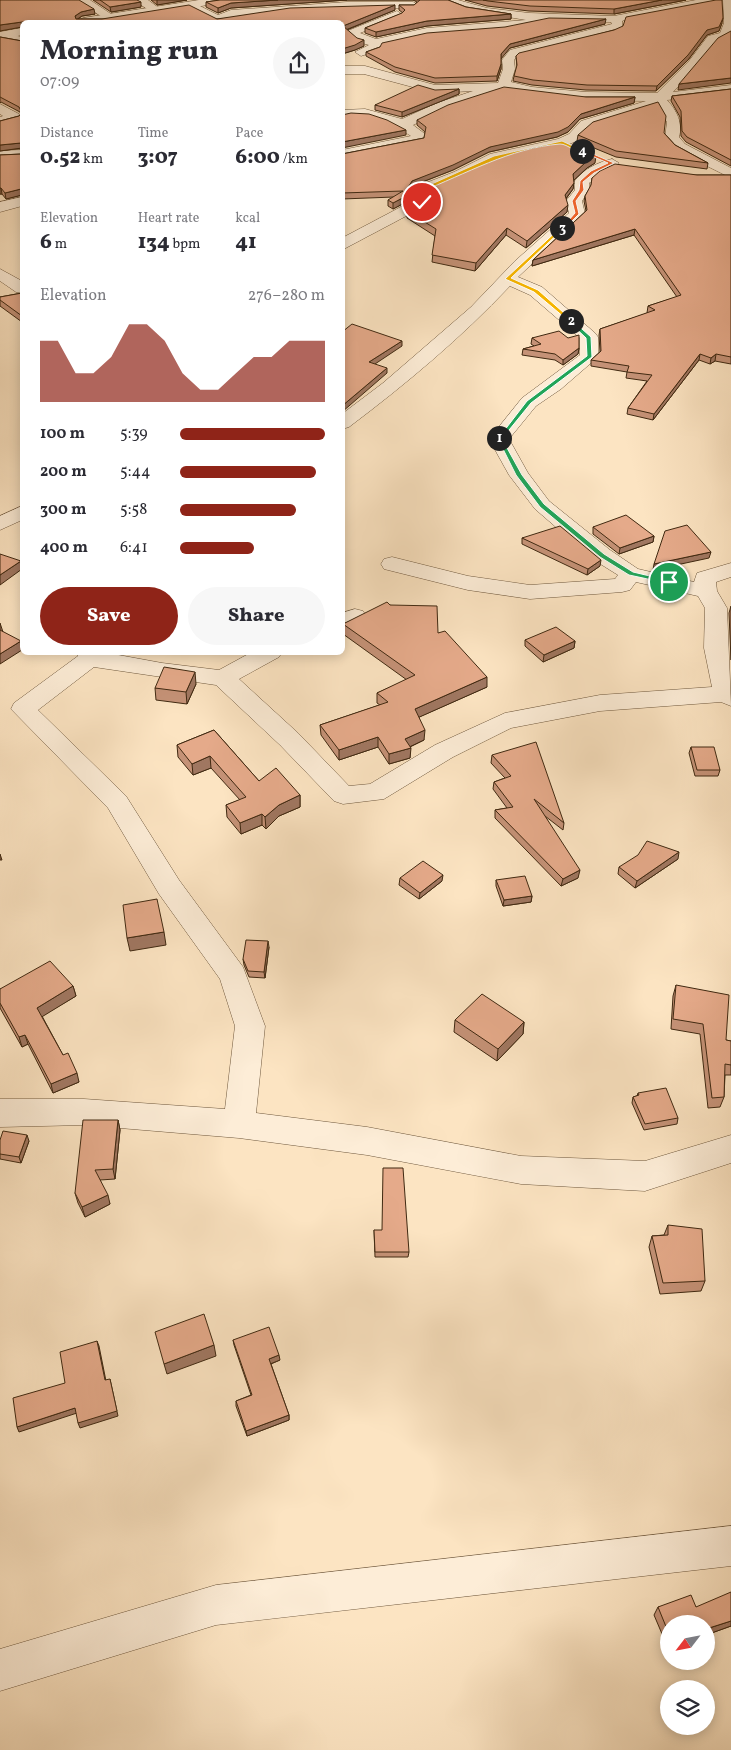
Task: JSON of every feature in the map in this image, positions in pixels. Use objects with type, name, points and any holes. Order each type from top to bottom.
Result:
[{"type":"street","points":[[82,0],[111,18]]},
{"type":"street","points":[[140,0],[157,11]]},
{"type":"street","points":[[97,20],[220,0]]},
{"type":"street","points":[[446,0],[471,8],[545,18],[616,15],[714,0]]},
{"type":"street","points":[[345,244],[422,202],[418,191],[459,175],[495,157],[562,142],[574,137],[586,124],[646,106],[660,98],[712,39],[725,35],[730,27],[729,0]]},
{"type":"street","points":[[222,20],[231,14],[347,5],[429,2]]},
{"type":"street","points":[[192,4],[219,20]]},
{"type":"street","points":[[412,4],[393,17],[351,32],[362,39],[374,43],[412,34],[501,27],[545,18]]},
{"type":"street","points":[[504,86],[509,69],[508,60],[514,53],[609,30],[618,26],[616,15]]},
{"type":"street","points":[[0,36],[20,32]]},
{"type":"street","points":[[0,36],[20,41]]},
{"type":"street","points":[[350,55],[375,47],[374,43]]},
{"type":"street","points":[[345,70],[365,70],[394,80],[435,89],[504,86],[586,96],[691,99],[715,104]]},
{"type":"street","points":[[403,124],[442,106],[504,86]]},
{"type":"street","points":[[660,98],[731,88]]},
{"type":"street","points":[[660,98],[669,109],[676,128],[672,138],[680,147],[731,175]]},
{"type":"street","points":[[0,108],[14,117],[0,121]]},
{"type":"street","points":[[345,114],[363,111],[381,119],[403,124],[418,134],[418,139],[345,153]]},
{"type":"street","points":[[562,142],[579,150]]},
{"type":"street","points":[[0,155],[20,154]]},
{"type":"street","points":[[345,421],[390,387],[477,311],[507,279],[577,214],[574,201],[582,190],[581,182],[593,172],[611,162]]},
{"type":"street","points":[[704,175],[731,175]]},
{"type":"street","points":[[0,206],[20,202]]},
{"type":"street","points":[[0,274],[20,287]]},
{"type":"street","points":[[507,279],[536,291],[589,337],[589,357],[529,402],[499,439],[519,475],[542,506],[602,555],[631,574],[706,591]]},
{"type":"street","points":[[0,524],[20,513]]},
{"type":"street","points":[[392,564],[468,583],[530,592],[622,585],[631,574]]},
{"type":"street","points":[[223,678],[289,739],[342,795],[375,793],[444,751],[505,721],[600,702],[729,696],[716,648],[716,608],[706,591],[705,578],[731,570]]},
{"type":"street","points":[[239,1124],[250,1026],[233,975],[169,887],[116,802],[23,709],[90,656],[162,671],[223,678],[266,655]]},
{"type":"street","points":[[0,1114],[84,1112],[239,1124],[367,1141],[521,1170],[645,1176],[731,1149]]},
{"type":"street","points":[[0,1670],[216,1605],[731,1546]]},
{"type":"building","points":[[0,0],[79,0],[94,9],[81,12],[75,16],[76,19],[102,19],[189,5],[217,19],[290,8],[395,5],[345,25],[345,20],[20,20],[20,22],[0,25]]},
{"type":"building","points":[[100,0],[137,0],[141,2],[110,7]]},
{"type":"building","points":[[220,0],[278,0],[231,3],[218,8],[206,2]]},
{"type":"building","points":[[420,0],[448,0],[466,7],[511,14],[427,21],[376,32],[365,28],[402,13],[405,10],[399,5],[414,5]]},
{"type":"building","points":[[483,0],[662,0],[614,9],[530,6]]},
{"type":"building","points":[[722,0],[723,18],[719,27],[707,30],[688,55],[657,86],[587,85],[533,80],[514,76],[517,65],[516,56],[519,53],[614,30],[623,26],[626,17]]},
{"type":"building","points":[[549,18],[606,19],[510,44],[501,54],[501,64],[497,76],[435,78],[395,67],[366,52],[380,47],[382,43],[427,33],[505,27]]},
{"type":"building","points":[[345,28],[357,38],[364,40],[345,48]]},
{"type":"building","points":[[731,31],[731,78],[679,84],[718,38]]},
{"type":"building","points":[[0,37],[20,41],[20,109],[0,97]]},
{"type":"building","points":[[418,85],[435,90],[459,89],[402,112],[375,105]]},
{"type":"building","points":[[504,87],[586,97],[635,97],[581,114],[568,127],[558,132],[490,147],[453,165],[412,181],[409,186],[412,193],[393,203],[388,200],[403,191],[345,193],[345,153],[424,138],[426,127],[417,120],[448,105]]},
{"type":"building","points":[[731,89],[731,160],[687,137],[682,131],[681,111],[672,96]]},
{"type":"building","points":[[658,102],[666,116],[664,133],[675,145],[708,163],[616,151],[578,135],[593,122]]},
{"type":"building","points":[[345,114],[369,114],[387,120],[406,130],[345,141]]},
{"type":"building","points":[[19,116],[20,143],[0,145],[0,121]]},
{"type":"building","points":[[561,142],[596,156],[587,161],[573,174],[574,183],[565,195],[568,205],[527,241],[507,228],[476,263],[432,255],[436,229],[407,211],[432,196],[429,187],[501,155]]},
{"type":"building","points":[[20,154],[20,189],[5,193],[0,188],[0,155]]},
{"type":"building","points":[[615,164],[697,175],[731,175],[731,357],[716,354],[711,358],[700,354],[654,414],[628,408],[652,375],[627,372],[629,366],[591,360],[601,351],[600,329],[655,310],[648,306],[681,295],[635,229],[533,260],[587,210],[585,196],[591,185],[592,178],[600,171]]},
{"type":"building","points":[[20,293],[20,315],[0,300],[0,297]]},
{"type":"building","points":[[352,324],[402,341],[369,362],[387,368],[345,403],[345,330]]},
{"type":"building","points":[[559,331],[568,338],[579,335],[579,348],[563,360],[555,354],[523,349],[541,344],[532,338]]},
{"type":"building","points":[[626,515],[654,536],[620,548],[593,527]]},
{"type":"building","points":[[687,525],[711,552],[654,564],[665,531]]},
{"type":"building","points":[[560,526],[601,560],[588,569],[522,538]]},
{"type":"building","points":[[0,554],[20,561],[20,562],[0,575]]},
{"type":"building","points":[[387,602],[390,605],[437,606],[438,633],[445,631],[487,677],[415,709],[425,730],[405,739],[411,748],[389,754],[378,737],[339,750],[320,725],[388,702],[377,693],[415,675],[345,625],[345,623]]},
{"type":"building","points":[[556,627],[575,641],[544,655],[525,640]]},
{"type":"building","points":[[0,630],[20,640],[20,642],[0,654]]},
{"type":"building","points":[[164,667],[195,672],[186,692],[155,688]]},
{"type":"building","points":[[214,730],[259,781],[276,768],[300,795],[279,805],[265,817],[262,814],[240,823],[226,805],[246,797],[210,756],[192,764],[177,745]]},
{"type":"building","points":[[536,742],[564,823],[534,799],[580,870],[563,879],[495,810],[513,807],[494,782],[511,776],[492,755]]},
{"type":"building","points":[[691,747],[714,747],[720,770],[697,770]]},
{"type":"building","points":[[647,841],[679,852],[637,881],[619,867],[638,855]]},
{"type":"building","points":[[423,861],[443,875],[420,893],[400,878]]},
{"type":"building","points":[[525,876],[532,896],[504,900],[496,880]]},
{"type":"building","points":[[157,899],[164,932],[127,938],[123,905]]},
{"type":"building","points":[[246,940],[268,941],[264,972],[248,971],[243,959]]},
{"type":"building","points":[[50,961],[73,986],[37,1008],[63,1055],[68,1053],[77,1073],[51,1084],[25,1035],[19,1037],[0,1003],[0,989]]},
{"type":"building","points":[[676,985],[729,995],[726,1040],[731,1041],[731,1065],[725,1064],[724,1097],[712,1098],[703,1024],[673,1019]]},
{"type":"building","points":[[482,994],[524,1022],[498,1049],[455,1020]]},
{"type":"building","points":[[666,1088],[678,1118],[645,1124],[633,1097],[639,1095],[638,1093]]},
{"type":"building","points":[[83,1120],[118,1120],[113,1169],[95,1170],[108,1195],[82,1207],[75,1193]]},
{"type":"building","points":[[3,1131],[27,1135],[19,1157],[0,1154],[0,1140]]},
{"type":"building","points":[[383,1168],[403,1168],[409,1252],[375,1252],[374,1230],[382,1230]]},
{"type":"building","points":[[668,1225],[702,1229],[705,1281],[663,1283],[652,1236],[668,1235]]},
{"type":"building","points":[[204,1314],[214,1345],[164,1364],[155,1332]]},
{"type":"building","points":[[269,1327],[279,1355],[269,1359],[289,1415],[246,1431],[236,1401],[252,1395],[233,1340]]},
{"type":"building","points":[[97,1341],[105,1380],[110,1379],[117,1411],[78,1423],[75,1408],[17,1427],[13,1398],[65,1383],[60,1352]]},
{"type":"building","points":[[731,1592],[731,1621],[715,1626],[715,1615],[661,1615],[658,1607],[691,1595],[696,1607]]},
{"type":"route","points":[[422,202],[418,191],[459,175],[495,157],[562,142],[612,163],[593,172],[581,182],[582,190],[574,201],[577,214],[507,279],[536,291],[589,337],[589,357],[529,402],[499,439],[519,475],[542,506],[602,555],[631,574],[669,582]]}]
